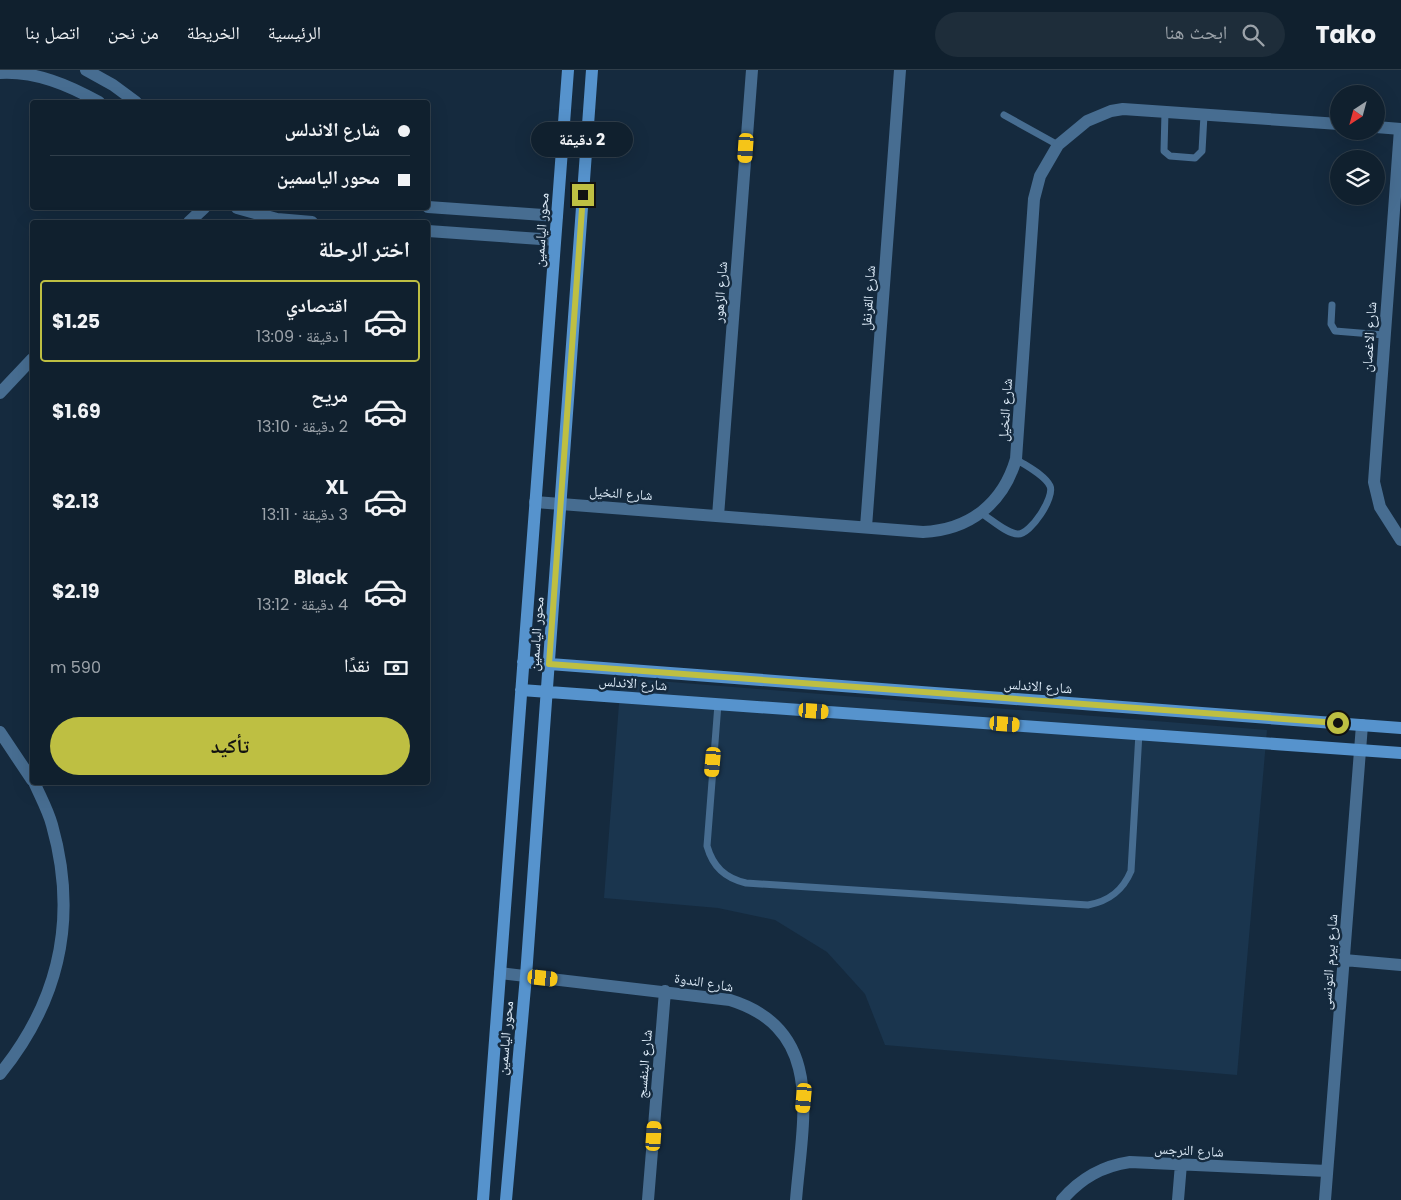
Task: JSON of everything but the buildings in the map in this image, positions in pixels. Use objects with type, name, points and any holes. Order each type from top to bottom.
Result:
[{"type":"street","points":[[86,70],[113,85],[133,100]]},
{"type":"street","name":"محور الياسمين","points":[[483,1200],[568,70]]},
{"type":"street","name":"محور الياسمين","points":[[506,1200],[526,976],[592,70]]},
{"type":"street","name":"شارع الزهور","points":[[718,516],[752,70]]},
{"type":"street","name":"شارع القرنفل","points":[[866,528],[900,70]]},
{"type":"street","points":[[0,73],[18,71],[54,80],[95,100]]},
{"type":"street","name":"شارع النخيل","points":[[535,502],[866,528],[935,531],[959,525],[981,513],[1000,495],[1013,472],[1016,459],[1034,199],[1040,176],[1058,145],[1087,121],[1111,111],[1123,109],[1330,123]]},
{"type":"street","points":[[1385,128],[1400,129]]},
{"type":"street","name":"شارع الاغصان","points":[[1400,129],[1374,482],[1380,507],[1401,540]]},
{"type":"street","points":[[430,207],[557,216]]},
{"type":"street","points":[[192,220],[202,210]]},
{"type":"street","points":[[244,210],[277,219],[289,220]]},
{"type":"street","points":[[430,231],[555,240]]},
{"type":"street","points":[[0,393],[30,361]]},
{"type":"street","name":"شارع الاندلس","points":[[523,662],[1401,728]]},
{"type":"street","name":"شارع الاندلس","points":[[522,690],[1401,753]]},
{"type":"street","name":"شارع بيرم التونسى","points":[[1325,1200],[1362,725]]},
{"type":"street","points":[[0,732],[30,777]]},
{"type":"street","points":[[0,1074],[27,1038],[47,998],[60,955],[64,911],[62,866],[51,823],[35,785]]},
{"type":"street","points":[[1344,960],[1401,965]]},
{"type":"street","name":"شارع الندوة","points":[[500,973],[665,990],[742,1004],[773,1023],[789,1042],[799,1063],[804,1086],[796,1200]]},
{"type":"street","name":"شارع البنفسج","points":[[648,1200],[665,990]]},
{"type":"street","name":"شارع النرجس","points":[[1062,1200],[1080,1181],[1092,1174],[1117,1164],[1130,1162],[1327,1171]]},
{"type":"street","points":[[1178,1200],[1181,1164]]},
{"type":"lane","points":[[1164,112],[1164,151],[1170,156],[1195,158],[1202,151],[1204,115]]},
{"type":"lane","points":[[1004,115],[1058,145]]},
{"type":"lane","points":[[1332,305],[1331,324],[1336,331],[1384,335]]},
{"type":"lane","points":[[981,513],[1017,534],[1026,532],[1051,497],[1050,487],[1044,479],[1016,459]]},
{"type":"lane","points":[[718,704],[707,846],[712,861],[723,873],[746,883],[1088,905],[1098,904],[1115,895],[1122,888],[1132,870],[1139,733]]},
{"type":"shaded area","points":[[621,678],[1267,730],[1237,1075],[885,1045],[865,994],[827,952],[775,920],[718,908],[604,898]]},
{"type":"route","points":[[583,195],[549,664],[1338,723]]}]
